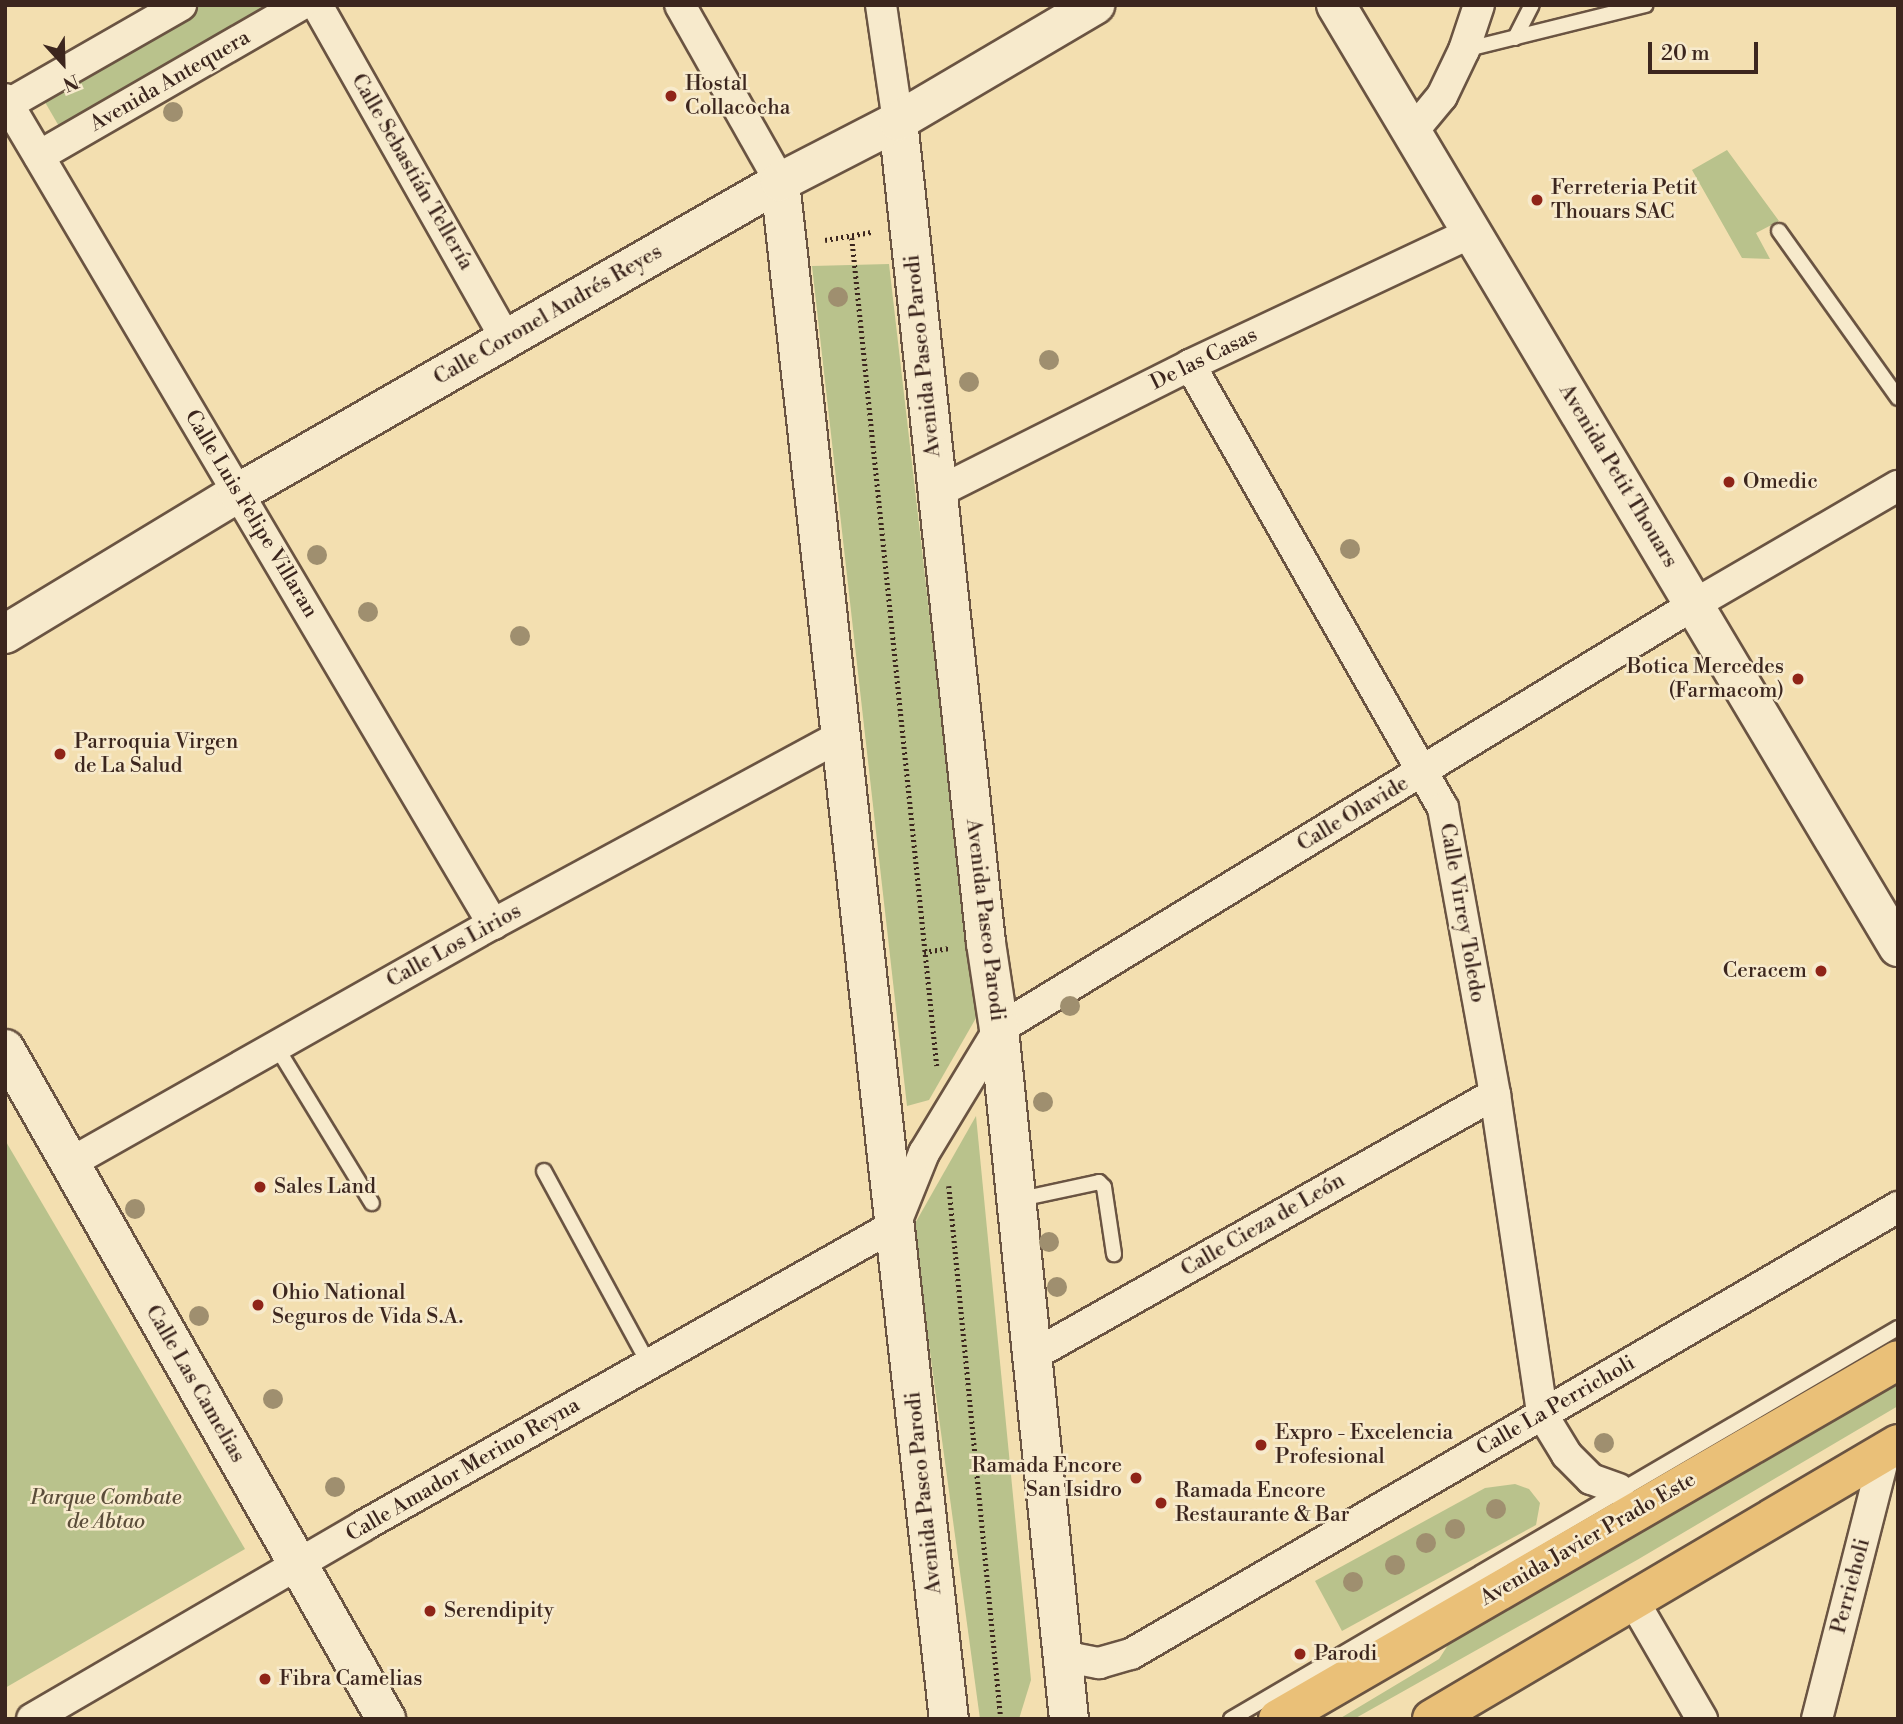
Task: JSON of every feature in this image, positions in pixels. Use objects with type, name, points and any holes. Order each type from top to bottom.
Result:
[{"type":"main road","name":"Avenida Javier Prado Este","points":[[1278,1719],[1898,1360]]},
{"type":"main road","points":[[1432,1719],[1474,1701],[1633,1600],[1891,1448]]},
{"type":"street","points":[[6,103],[181,5]]},
{"type":"street","name":"Avenida Antequera","points":[[39,156],[301,5]]},
{"type":"street","name":"Calle Sebastián Tellería","points":[[317,5],[506,339]]},
{"type":"street","points":[[680,5],[780,182]]},
{"type":"street","points":[[881,5],[898,121]]},
{"type":"street","name":"Calle Coronel Andrés Reyes","points":[[5,634],[238,492],[780,182],[898,121],[1095,5]]},
{"type":"street","name":"Avenida Petit Thouars","points":[[1336,5],[1898,947]]},
{"type":"street","points":[[1413,131],[1442,96],[1464,50],[1479,5]]},
{"type":"street","name":"Calle Luis Felipe Villaran","points":[[6,103],[493,924]]},
{"type":"street","name":"Avenida Paseo Parodi","points":[[898,121],[986,943],[999,1029],[1030,1357],[1069,1719]]},
{"type":"street","name":"Avenida Paseo Parodi","points":[[780,182],[949,1719]]},
{"type":"street","name":"De las Casas","points":[[938,492],[1189,365],[1473,232]]},
{"type":"street","name":"Calle Virrey Toledo","points":[[1189,365],[1443,808],[1495,1094],[1542,1414],[1567,1455],[1591,1479],[1618,1489]]},
{"type":"street","name":"Calle Olavide","points":[[895,1225],[924,1153],[999,1029],[1695,604],[1898,486]]},
{"type":"street","name":"Calle Los Lirios","points":[[70,1163],[493,924],[841,736]]},
{"type":"street","name":"Calle Las Camelias","points":[[5,1049],[386,1719]]},
{"type":"street","name":"Calle Cieza de León","points":[[1030,1357],[1495,1094]]},
{"type":"street","name":"Calle La Perricholi","points":[[1062,1656],[1099,1663],[1131,1654],[1898,1207]]},
{"type":"street","name":"Calle Amador Merino Reyna","points":[[32,1719],[298,1564],[895,1225]]},
{"type":"street","name":"Perricholi","points":[[1817,1719],[1891,1448]]},
{"type":"street","points":[[1633,1600],[1702,1719]]},
{"type":"lane","points":[[1515,38],[1532,5]]},
{"type":"lane","points":[[1464,50],[1646,5]]},
{"type":"lane","points":[[1779,231],[1898,398]]},
{"type":"lane","points":[[276,1046],[372,1203]]},
{"type":"lane","points":[[544,1171],[649,1364]]},
{"type":"lane","points":[[1015,1200],[1099,1182],[1104,1187],[1114,1254]]},
{"type":"lane","points":[[1231,1719],[1618,1489],[1898,1328]]},
{"type":"path","points":[[786,243],[852,238],[909,221]]},
{"type":"path","points":[[852,238],[1001,1719]]},
{"type":"green space","points":[[201,5],[270,5],[60,128],[42,97]]},
{"type":"green space","points":[[1727,150],[1779,221],[1756,233],[1770,259],[1742,258],[1692,170]]},
{"type":"green space","points":[[889,264],[976,1018],[929,1100],[907,1106],[812,266]]},
{"type":"green space","points":[[976,1116],[1031,1680],[1019,1719],[980,1719],[913,1227]]},
{"type":"green space","name":"Parque Combate de Abtao","points":[[5,1140],[245,1549],[5,1688]]},
{"type":"green space","points":[[1898,1379],[1898,1406],[1637,1560],[1354,1719],[1339,1719],[1439,1659],[1455,1634]]},
{"type":"green space","points":[[1515,1484],[1529,1489],[1540,1503],[1536,1525],[1342,1631],[1315,1581],[1485,1488]]},
{"type":"place","name":"Hostal Collacocha","points":[[671,96]]},
{"type":"place","name":"Ferreteria Petit Thouars SAC","points":[[1537,200]]},
{"type":"place","name":"Omedic","points":[[1729,482]]},
{"type":"place","name":"Botica Mercedes (Farmacom)","points":[[1798,679]]},
{"type":"place","name":"Parroquia Virgen de La Salud","points":[[60,754]]},
{"type":"place","name":"Ceracem","points":[[1821,971]]},
{"type":"place","name":"Sales Land","points":[[260,1187]]},
{"type":"place","name":"Ohio National Seguros de Vida S.A.","points":[[258,1305]]},
{"type":"place","name":"Expro - Excelencia Profesional","points":[[1261,1445]]},
{"type":"place","name":"Ramada Encore San Isidro","points":[[1136,1478]]},
{"type":"place","name":"Ramada Encore Restaurante & Bar","points":[[1161,1503]]},
{"type":"place","name":"Serendipity","points":[[430,1611]]},
{"type":"place","name":"Parodi","points":[[1300,1654]]},
{"type":"place","name":"Fibra Camelias","points":[[265,1679]]}]
